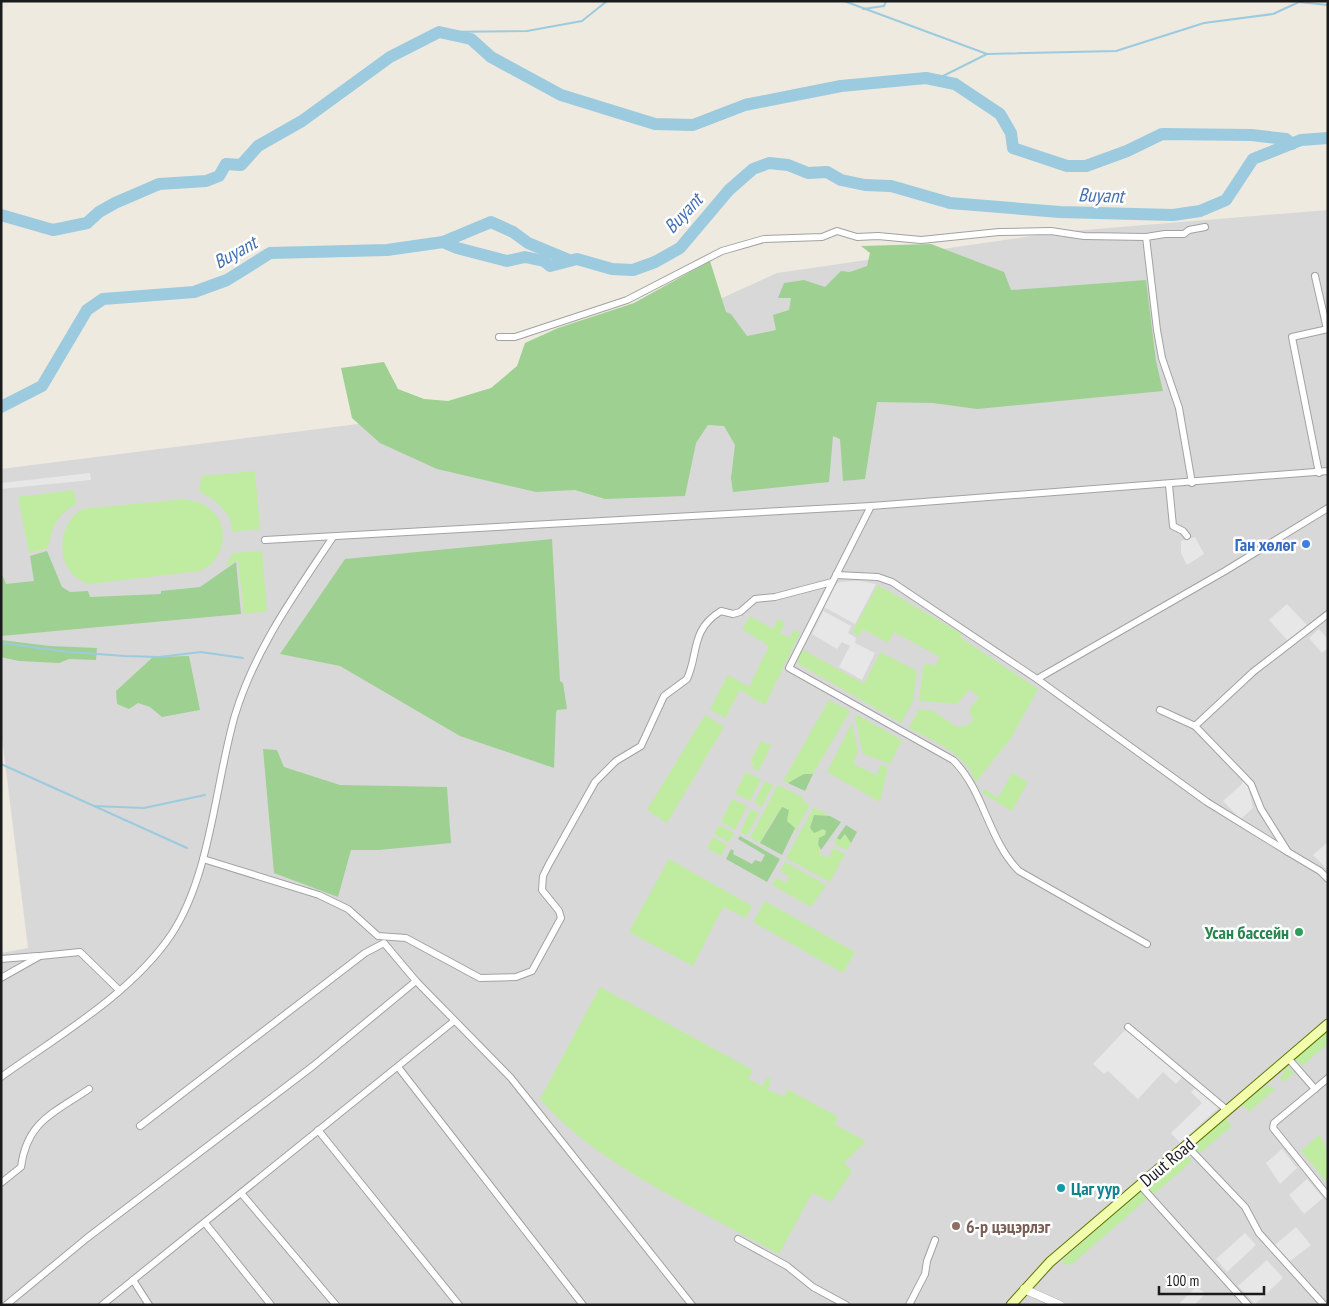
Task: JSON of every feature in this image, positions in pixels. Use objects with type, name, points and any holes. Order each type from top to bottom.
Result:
[{"type":"main road","name":"Duut Road","points":[[1011,1305],[1050,1262],[1328,1024]]},
{"type":"street","points":[[499,338],[515,337],[627,300],[722,251],[764,239],[822,237],[837,231],[857,237],[878,236],[921,240],[998,232],[1051,231],[1084,236],[1146,237],[1184,234],[1189,230],[1205,227]]},
{"type":"street","points":[[1146,237],[1162,358],[1178,408],[1192,483]]},
{"type":"street","points":[[1315,276],[1327,329],[1292,337],[1320,473]]},
{"type":"street","points":[[265,540],[871,506],[1169,485],[1328,471]]},
{"type":"street","points":[[1169,485],[1173,526],[1183,531],[1187,536]]},
{"type":"street","points":[[871,506],[789,668],[952,760],[962,770],[971,785],[997,842],[1008,860],[1020,871],[1147,944]]},
{"type":"street","points":[[1037,679],[1225,571],[1328,508]]},
{"type":"street","points":[[1,1078],[120,990],[149,961],[171,934],[184,909],[203,859],[226,748],[253,666],[285,609],[333,537]]},
{"type":"street","points":[[836,575],[878,577],[892,582],[1037,679],[1207,802],[1320,871],[1328,879]]},
{"type":"street","points":[[378,936],[406,938],[480,978],[516,977],[532,971],[560,918],[559,911],[542,890],[543,876],[548,864],[595,782],[605,769],[641,746],[664,696],[686,679],[694,645],[703,628],[720,611],[733,614],[740,612],[755,599],[775,597],[832,582]]},
{"type":"street","points":[[1195,726],[1253,672],[1328,614]]},
{"type":"street","points":[[1160,710],[1195,726],[1251,784],[1261,809],[1288,852]]},
{"type":"street","points":[[203,859],[319,895],[348,909],[378,936],[416,981],[511,1078],[692,1305]]},
{"type":"street","points":[[140,1126],[365,953],[384,943]]},
{"type":"street","points":[[1,959],[80,952],[120,990]]},
{"type":"street","points":[[1,978],[40,956]]},
{"type":"street","points":[[6,1305],[87,1238],[312,1066],[416,981]]},
{"type":"street","points":[[102,1305],[454,1021]]},
{"type":"street","points":[[1128,1027],[1227,1110]]},
{"type":"street","points":[[1288,1058],[1315,1088]]},
{"type":"street","points":[[398,1068],[582,1305]]},
{"type":"street","points":[[1328,1078],[1274,1123],[1273,1128],[1328,1196]]},
{"type":"street","points":[[1,1183],[21,1167],[24,1148],[37,1124],[89,1090]]},
{"type":"street","points":[[318,1130],[459,1305]]},
{"type":"street","points":[[1186,1145],[1245,1207],[1258,1233],[1324,1305]]},
{"type":"street","points":[[1140,1185],[1248,1305]]},
{"type":"street","points":[[241,1193],[336,1305]]},
{"type":"street","points":[[205,1223],[271,1305]]},
{"type":"street","points":[[738,1239],[786,1266],[813,1288],[846,1305]]},
{"type":"street","points":[[910,1305],[925,1274],[927,1260],[935,1240]]},
{"type":"street","points":[[133,1280],[150,1305]]},
{"type":"street","points":[[1024,1289],[1060,1305]]},
{"type":"shaded area","points":[[1328,210],[1328,1305],[1,1305],[1,953],[28,948],[1,730],[1,469],[477,409],[777,273],[1060,232]]},
{"type":"shaded area","points":[[90,473],[91,480],[1,489],[1,483]]},
{"type":"shaded area","points":[[1195,537],[1204,554],[1187,565],[1181,553],[1181,541]]},
{"type":"shaded area","points":[[860,581],[876,584],[855,624],[824,607],[836,584]]},
{"type":"shaded area","points":[[1287,604],[1307,625],[1288,641],[1269,620]]},
{"type":"shaded area","points":[[823,611],[851,626],[848,633],[856,638],[855,643],[875,653],[862,680],[839,667],[850,646],[842,642],[837,649],[812,634]]},
{"type":"shaded area","points":[[1319,629],[1328,639],[1328,648],[1322,653],[1309,638]]},
{"type":"shaded area","points":[[1244,779],[1248,785],[1253,808],[1241,819],[1223,801],[1241,785]]},
{"type":"shaded area","points":[[1328,842],[1328,867],[1326,868],[1313,855]]},
{"type":"shaded area","points":[[1126,1029],[1183,1076],[1176,1084],[1163,1072],[1138,1099],[1108,1071],[1104,1074],[1093,1064]]},
{"type":"shaded area","points":[[1196,1087],[1219,1107],[1180,1143],[1171,1133],[1202,1103],[1191,1092]]},
{"type":"shaded area","points":[[1282,1149],[1297,1168],[1280,1184],[1266,1163]]},
{"type":"shaded area","points":[[1307,1179],[1323,1198],[1304,1214],[1289,1195]]},
{"type":"shaded area","points":[[1296,1227],[1311,1245],[1290,1261],[1275,1245]]},
{"type":"shaded area","points":[[1245,1233],[1256,1245],[1227,1272],[1216,1259]]},
{"type":"shaded area","points":[[1267,1260],[1283,1278],[1255,1304],[1238,1286]]},
{"type":"shaded area","points":[[1197,1286],[1205,1294],[1194,1305],[1178,1305]]},
{"type":"green space","points":[[931,244],[1004,272],[1011,290],[1146,280],[1156,361],[1163,391],[977,409],[933,403],[877,402],[865,479],[843,481],[840,439],[833,436],[829,482],[733,492],[731,478],[735,445],[724,426],[708,425],[696,443],[685,496],[605,499],[575,490],[536,492],[437,469],[380,443],[352,418],[341,368],[384,362],[398,389],[424,399],[448,401],[491,388],[517,366],[525,343],[558,328],[634,303],[710,261],[726,312],[731,314],[747,336],[776,330],[773,315],[789,310],[791,298],[778,298],[784,283],[804,280],[825,287],[841,271],[850,272],[867,266],[870,253],[861,246]]},
{"type":"green space","points":[[255,471],[260,529],[232,532],[230,519],[222,507],[199,491],[202,476]]},
{"type":"green space","points":[[74,490],[76,504],[63,513],[56,522],[48,548],[29,553],[18,497]]},
{"type":"green space","points":[[184,499],[198,502],[210,509],[217,516],[221,524],[223,533],[220,551],[208,566],[200,571],[89,584],[78,579],[70,571],[62,549],[63,537],[67,526],[74,516],[83,509]]},
{"type":"green space","points":[[552,539],[560,681],[563,683],[567,709],[557,710],[556,713],[554,768],[460,736],[340,666],[280,654],[345,559]]},
{"type":"green space","points":[[47,551],[62,587],[70,592],[88,591],[90,597],[161,594],[161,591],[200,587],[236,562],[241,614],[1,636],[1,572],[6,584],[34,581],[30,556]]},
{"type":"green space","points":[[262,551],[267,611],[244,614],[238,560],[225,567],[233,553]]},
{"type":"green space","points":[[878,585],[962,634],[961,638],[1038,689],[1011,738],[975,783],[971,773],[958,756],[909,728],[919,709],[933,711],[957,727],[968,725],[973,720],[969,709],[979,698],[970,689],[957,704],[919,701],[923,668],[926,663],[935,666],[940,657],[894,632],[888,643],[863,629],[859,636],[852,632]]},
{"type":"green space","points":[[750,616],[773,629],[778,619],[785,623],[780,633],[790,638],[794,630],[800,633],[765,705],[740,690],[725,718],[710,709],[728,675],[749,687],[769,646],[742,629]]},
{"type":"green space","points":[[1,640],[50,646],[97,648],[96,660],[69,659],[59,663],[19,661],[1,657]]},
{"type":"green space","points":[[802,649],[864,684],[880,652],[917,671],[913,701],[901,723],[797,663]]},
{"type":"green space","points":[[189,656],[200,710],[162,717],[150,707],[138,703],[129,709],[117,704],[116,691],[153,657]]},
{"type":"green space","points":[[829,700],[850,711],[813,774],[804,774],[788,783],[783,781]]},
{"type":"green space","points":[[705,715],[724,727],[667,823],[647,810]]},
{"type":"green space","points":[[857,715],[902,740],[890,764],[863,754],[855,717]]},
{"type":"green space","points":[[852,723],[858,750],[853,764],[877,775],[880,765],[888,767],[880,802],[827,772]]},
{"type":"green space","points":[[761,741],[771,745],[759,771],[752,768],[754,764],[750,762]]},
{"type":"green space","points":[[263,749],[277,750],[284,767],[340,785],[447,787],[451,843],[379,850],[351,850],[338,897],[274,873]]},
{"type":"green space","points":[[746,772],[761,779],[750,801],[735,793]]},
{"type":"green space","points":[[1012,773],[1028,782],[1012,811],[982,793],[984,789],[998,798]]},
{"type":"green space","points":[[804,774],[813,774],[805,791],[788,783]]},
{"type":"green space","points":[[765,781],[773,785],[762,807],[754,803]]},
{"type":"green space","points":[[778,785],[802,797],[803,801],[810,805],[792,837],[795,828],[787,821],[787,817],[774,818],[760,843],[750,838]]},
{"type":"green space","points":[[732,799],[747,806],[735,830],[721,822]]},
{"type":"green space","points":[[782,807],[789,810],[787,821],[795,828],[782,855],[760,843]]},
{"type":"green space","points":[[814,807],[830,816],[814,815],[814,833],[824,828],[826,831],[825,835],[819,838],[819,854],[828,858],[834,848],[845,854],[830,882],[786,858]]},
{"type":"green space","points":[[751,809],[759,813],[747,836],[740,832]]},
{"type":"green space","points":[[814,815],[830,816],[841,822],[821,850],[818,844],[819,838],[825,835],[826,831],[823,829],[814,833],[810,828]]},
{"type":"green space","points":[[719,825],[734,833],[729,842],[714,834]]},
{"type":"green space","points":[[846,825],[857,832],[851,843],[845,834],[840,840],[837,838]]},
{"type":"green space","points":[[845,834],[851,843],[847,850],[836,845],[835,840],[837,838],[840,840]]},
{"type":"green space","points":[[740,836],[780,859],[767,882],[726,859],[731,849],[734,851],[733,854],[752,864],[755,860],[761,862],[765,855],[738,839]]},
{"type":"green space","points":[[713,837],[727,845],[721,856],[707,848]]},
{"type":"green space","points":[[669,859],[752,906],[746,918],[723,907],[693,966],[629,932]]},
{"type":"green space","points":[[785,862],[826,885],[811,907],[772,885],[776,878],[786,883],[789,876],[780,871]]},
{"type":"green space","points":[[765,901],[855,952],[843,973],[753,922]]},
{"type":"green space","points":[[600,987],[753,1070],[748,1079],[763,1086],[767,1077],[771,1079],[768,1090],[785,1097],[787,1089],[838,1117],[835,1125],[866,1141],[844,1163],[852,1171],[831,1202],[812,1193],[779,1254],[685,1204],[620,1166],[563,1123],[540,1099]]},
{"type":"green space","points":[[1328,1030],[1328,1044],[1302,1066],[1295,1059]]},
{"type":"green space","points":[[1287,1066],[1294,1073],[1283,1082],[1280,1079]]},
{"type":"green space","points":[[1271,1086],[1275,1089],[1249,1112],[1242,1104],[1261,1087]]},
{"type":"green space","points":[[1225,1118],[1232,1126],[1199,1154],[1195,1150],[1200,1140]]},
{"type":"green space","points":[[1319,1135],[1325,1145],[1328,1184],[1301,1151]]},
{"type":"green space","points":[[1189,1157],[1192,1161],[1154,1194],[1146,1186],[1172,1163]]},
{"type":"green space","points":[[1140,1190],[1148,1198],[1071,1265],[1064,1264],[1062,1260]]},
{"type":"waterway","points":[[439,32],[527,31],[582,21],[607,1]]},
{"type":"waterway","points":[[844,1],[987,54]]},
{"type":"waterway","points":[[863,9],[884,6],[886,1]]},
{"type":"waterway","points":[[926,78],[939,78],[987,54],[1116,51],[1204,23],[1273,14],[1299,2],[1328,5]]},
{"type":"waterway","points":[[1,215],[53,230],[87,223],[99,212],[115,203],[159,184],[206,181],[219,176],[226,164],[241,165],[258,146],[302,121],[390,57],[439,32],[471,39],[491,57],[561,95],[655,124],[693,125],[745,105],[841,86],[926,78],[955,84],[1000,114],[1011,133],[1013,148],[1067,166],[1086,166],[1127,151],[1162,134],[1251,135],[1286,139],[1292,144]]},
{"type":"waterway","name":"Buyant","points":[[1,407],[42,386],[87,310],[103,299],[194,292],[227,280],[270,253],[387,250],[443,242],[457,248],[507,261],[525,257],[544,261],[550,266],[577,259],[612,269],[633,270],[655,262],[680,248],[729,190],[753,169],[769,163],[788,165],[808,173],[827,172],[841,180],[865,185],[891,186],[950,203],[1060,212],[1173,215],[1200,211],[1226,200],[1253,159],[1301,140],[1328,138]]},
{"type":"waterway","points":[[443,242],[491,222],[513,232],[528,243],[569,260]]},
{"type":"waterway","points":[[1,643],[69,652],[125,656],[159,657],[201,652],[243,658]]},
{"type":"waterway","points":[[1,764],[187,848]]},
{"type":"waterway","points":[[94,806],[144,808],[205,795]]},
{"type":"place","name":"Ган хөлөг","points":[[1306,544]]},
{"type":"place","name":"Усан бассейн","points":[[1299,932]]},
{"type":"place","name":"Цаг уур","points":[[1061,1188]]},
{"type":"place","name":"6-р цэцэрлэг","points":[[956,1226]]}]
